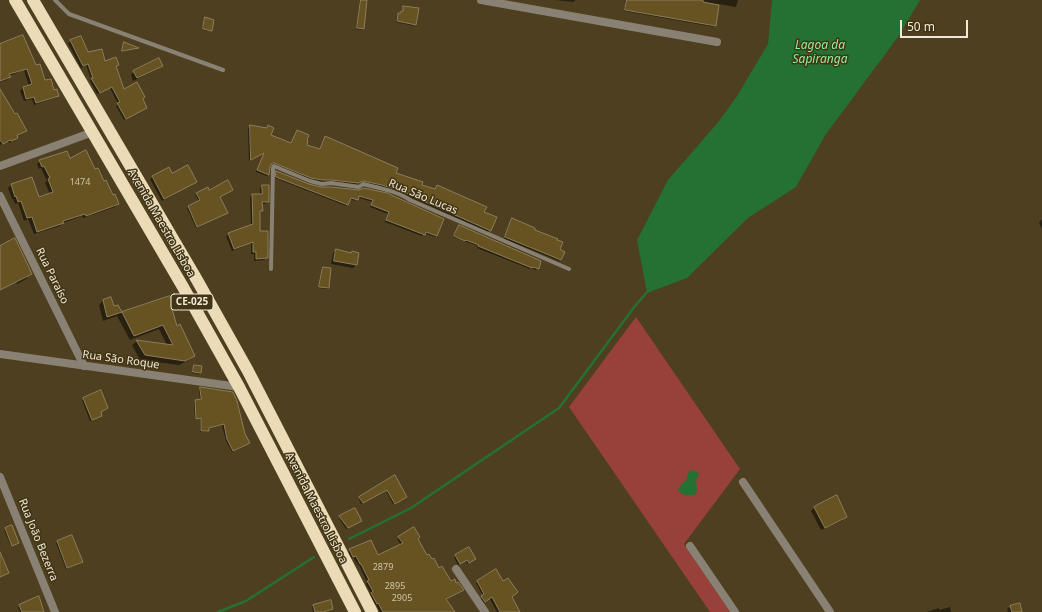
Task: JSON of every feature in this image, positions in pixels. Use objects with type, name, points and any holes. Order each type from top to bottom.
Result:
[{"type":"highway","name":"Avenida Maestro Lisboa","points":[[15,0],[183,287],[239,387],[355,612]]},
{"type":"highway","name":"Avenida Maestro Lisboa","points":[[33,0],[197,280],[240,358],[372,612]]},
{"type":"street","points":[[481,0],[717,42]]},
{"type":"street","points":[[0,166],[93,132]]},
{"type":"street","name":"Rua Paraíso","points":[[0,196],[84,366]]},
{"type":"street","name":"Rua São Roque","points":[[0,354],[239,387]]},
{"type":"street","name":"Rua João Bezerra","points":[[0,477],[2,486],[55,612]]},
{"type":"street","points":[[743,482],[830,612]]},
{"type":"street","points":[[690,546],[734,612]]},
{"type":"street","points":[[456,569],[485,612]]},
{"type":"lane","points":[[55,0],[69,14],[223,70]]},
{"type":"lane","name":"Rua São Lucas","points":[[272,269],[273,168],[275,166],[310,181],[322,184],[331,183],[359,187],[363,184],[392,192],[569,269]]},
{"type":"shaded area","points":[[636,317],[740,469],[684,544],[730,612],[710,612],[569,407]]},
{"type":"water","name":"Lagoa da Sapiranga","points":[[772,0],[920,0],[898,37],[826,134],[796,187],[748,218],[687,278],[647,293],[637,240],[668,180],[720,120],[737,96],[768,44]]},
{"type":"water","points":[[694,470],[699,474],[696,481],[696,494],[684,494],[678,490],[679,487],[686,480],[689,471]]},
{"type":"building","points":[[361,0],[367,0],[364,29],[357,28]]},
{"type":"building","points":[[627,0],[703,0],[703,2],[719,5],[716,26],[625,10]]},
{"type":"building","points":[[403,6],[419,8],[416,25],[397,21],[398,13],[403,11]]},
{"type":"building","points":[[205,17],[214,20],[212,31],[203,29]]},
{"type":"building","points":[[23,35],[36,65],[40,64],[45,80],[51,79],[54,90],[57,89],[59,96],[36,103],[34,97],[26,99],[23,87],[32,84],[27,69],[9,74],[11,77],[0,81],[0,44]]},
{"type":"building","points":[[81,36],[88,52],[102,49],[105,61],[116,57],[119,65],[116,66],[124,89],[137,82],[145,97],[143,99],[147,108],[126,119],[117,103],[120,102],[112,87],[100,93],[91,78],[93,78],[88,64],[83,66],[70,40]]},
{"type":"building","points":[[124,42],[139,48],[122,51]]},
{"type":"building","points":[[159,58],[163,66],[137,78],[133,71]]},
{"type":"building","points":[[0,89],[15,114],[17,113],[27,131],[17,135],[18,138],[3,144],[0,140]]},
{"type":"building","points":[[250,125],[267,128],[268,125],[274,128],[271,135],[291,143],[297,130],[309,135],[307,145],[320,149],[325,136],[398,168],[396,173],[423,182],[422,185],[435,189],[437,185],[487,207],[484,212],[497,217],[491,231],[401,191],[382,185],[363,181],[358,183],[311,178],[274,163],[272,163],[270,167],[269,175],[257,170],[264,153],[251,160]]},
{"type":"building","points":[[86,150],[95,169],[98,168],[113,195],[115,194],[119,204],[86,216],[85,214],[63,221],[64,223],[37,232],[32,217],[27,218],[21,201],[18,202],[16,196],[15,197],[11,184],[32,177],[39,197],[53,192],[48,179],[50,178],[39,160],[67,151],[70,158]]},
{"type":"building","points":[[188,165],[197,182],[164,199],[152,176],[169,167],[172,173]]},
{"type":"building","points":[[276,171],[321,187],[359,190],[364,188],[387,193],[444,219],[437,236],[426,232],[425,235],[386,220],[389,212],[371,205],[373,200],[359,196],[358,200],[351,198],[348,205],[276,177]]},
{"type":"building","points":[[228,180],[233,190],[220,197],[228,213],[197,227],[188,206],[200,200],[196,193],[208,187],[209,190]]},
{"type":"building","points":[[262,185],[269,185],[269,202],[262,202],[263,211],[260,211],[260,231],[268,231],[268,258],[256,259],[256,252],[253,252],[253,242],[234,249],[228,233],[253,224],[252,194],[262,194]]},
{"type":"building","points":[[512,218],[563,242],[560,249],[565,252],[561,260],[505,237]]},
{"type":"building","points":[[459,225],[541,261],[539,269],[532,268],[454,236]]},
{"type":"building","points":[[15,238],[32,274],[0,290],[0,246]]},
{"type":"building","points":[[336,249],[351,253],[352,251],[359,253],[357,265],[334,261]]},
{"type":"building","points":[[323,267],[331,268],[329,288],[319,287]]},
{"type":"building","points":[[170,296],[177,326],[180,324],[195,356],[185,361],[145,355],[136,340],[173,345],[163,325],[134,336],[122,312]]},
{"type":"building","points":[[111,297],[114,306],[118,305],[122,312],[107,317],[103,300]]},
{"type":"building","points":[[194,365],[202,366],[201,373],[193,372]]},
{"type":"building","points":[[200,387],[233,392],[237,401],[245,434],[250,443],[233,451],[227,439],[224,424],[209,428],[209,431],[201,431],[201,418],[196,419],[195,400],[201,399]]},
{"type":"building","points":[[101,390],[108,408],[101,412],[102,416],[92,420],[83,398]]},
{"type":"building","points":[[395,475],[407,497],[395,504],[387,490],[363,503],[359,497]]},
{"type":"building","points":[[837,495],[847,517],[825,528],[814,507]]},
{"type":"building","points":[[355,508],[362,521],[348,528],[339,516]]},
{"type":"building","points":[[12,525],[19,543],[12,546],[5,528]]},
{"type":"building","points":[[414,527],[420,537],[418,539],[427,555],[429,554],[432,559],[434,558],[439,568],[442,566],[451,581],[455,579],[456,583],[458,582],[464,590],[446,599],[455,612],[383,612],[371,593],[373,591],[367,581],[369,580],[361,564],[356,556],[353,557],[349,549],[371,540],[378,555],[403,543],[398,537]]},
{"type":"building","points":[[72,535],[83,562],[67,568],[57,541]]},
{"type":"building","points":[[469,547],[476,559],[469,563],[467,560],[460,564],[455,555]]},
{"type":"building","points":[[0,552],[9,573],[0,577]]},
{"type":"building","points":[[496,569],[503,581],[508,578],[518,592],[512,597],[520,612],[500,612],[492,597],[485,602],[481,596],[484,594],[477,581]]},
{"type":"building","points":[[39,596],[44,612],[22,612],[19,605]]},
{"type":"building","points":[[331,600],[333,609],[323,612],[315,612],[313,605]]},
{"type":"building","points":[[1020,603],[1022,612],[1012,612],[1010,606]]},
{"type":"waterway","points":[[349,539],[411,508],[559,408],[635,306],[649,290]]},
{"type":"waterway","points":[[218,612],[246,601],[314,557]]}]
